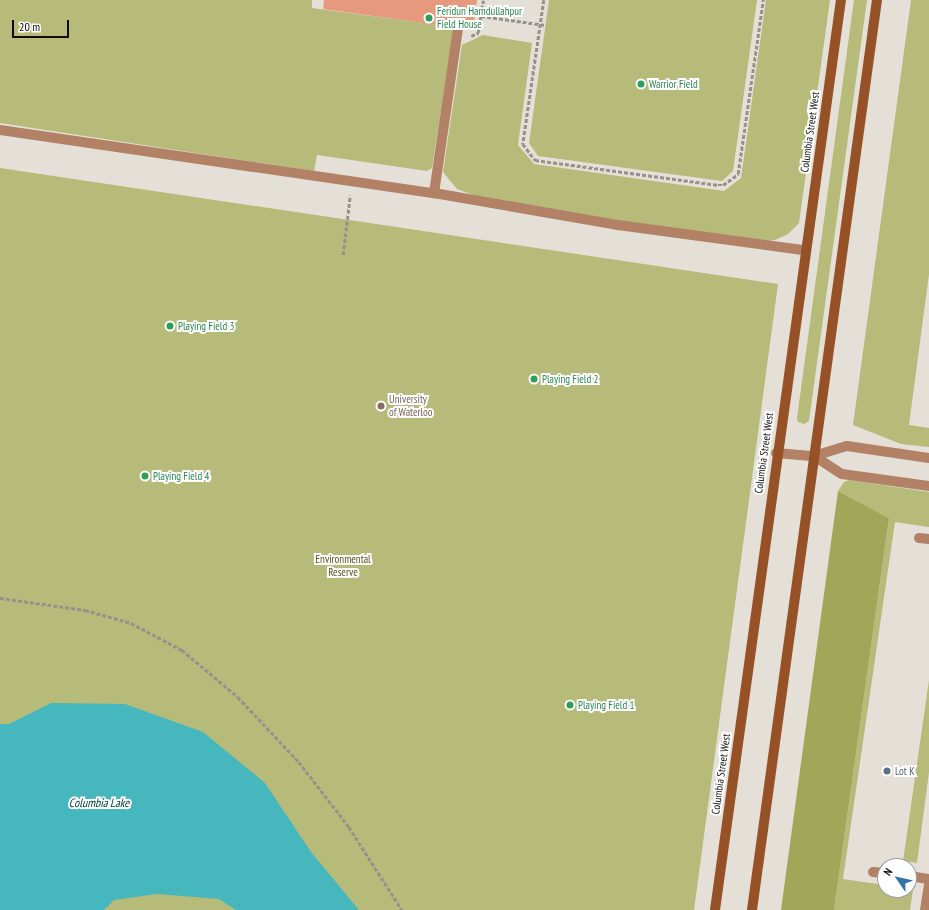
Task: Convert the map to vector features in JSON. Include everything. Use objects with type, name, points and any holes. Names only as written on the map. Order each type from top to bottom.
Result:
[{"type":"main road","name":"Columbia Street West","points":[[715,910],[776,452],[841,0]]},
{"type":"main road","points":[[752,910],[877,0]]},
{"type":"lane","points":[[434,193],[458,28]]},
{"type":"lane","points":[[0,130],[434,193],[618,225],[804,250]]},
{"type":"lane","points":[[776,452],[814,456],[847,446],[929,458]]},
{"type":"lane","points":[[814,456],[842,474],[929,486]]},
{"type":"lane","points":[[873,872],[877,872]]},
{"type":"lane","points":[[917,877],[929,879]]},
{"type":"lane","points":[[926,910],[929,885]]},
{"type":"path","points":[[456,43],[478,33],[483,0]]},
{"type":"path","points":[[544,0],[523,144],[535,160],[723,185],[738,174],[763,0]]},
{"type":"path","points":[[481,16],[545,25]]},
{"type":"path","points":[[343,255],[351,181]]},
{"type":"path","points":[[0,598],[84,610],[131,623],[182,650],[238,697],[299,762],[349,827],[402,910]]},
{"type":"green space","points":[[0,0],[312,0],[312,8],[454,27],[432,168],[427,171],[317,155],[314,171],[0,123]]},
{"type":"green space","name":"Warrior Field","points":[[549,0],[757,0],[733,171],[722,181],[538,156],[529,143]]},
{"type":"green space","points":[[766,0],[830,0],[799,223],[788,234],[775,240],[752,242],[484,199],[457,189],[443,172],[462,45],[483,35],[532,43],[518,145],[534,164],[724,191],[741,178]]},
{"type":"green space","points":[[854,0],[867,0],[809,421],[804,424],[798,422],[797,418]]},
{"type":"green space","points":[[911,0],[929,0],[929,274],[909,425],[929,428],[929,447],[901,444],[853,425]]},
{"type":"green space","name":"Environmental Reserve","points":[[0,168],[778,284],[694,910],[0,910]]},
{"type":"green space","points":[[849,480],[929,492],[929,527],[895,522],[843,879],[877,884],[877,898],[912,898],[910,910],[834,910],[889,518],[838,491],[844,482]]},
{"type":"green space","points":[[838,491],[889,518],[834,910],[781,910]]},
{"type":"green space","points":[[929,680],[929,772],[917,863],[917,858],[903,858]]},
{"type":"water","name":"Columbia Lake","points":[[51,703],[125,704],[203,732],[265,783],[311,852],[359,910],[236,910],[219,899],[157,894],[114,900],[104,910],[0,910],[0,724],[9,724]]},
{"type":"building","name":"Feridun Hamdullahpur Field House","points":[[324,0],[477,0],[473,30],[464,29],[459,22],[452,27],[323,9]]},
{"type":"place","name":"Feridun Hamdullahpur Field House","points":[[429,18]]},
{"type":"place","name":"Warrior Field","points":[[641,84]]},
{"type":"place","name":"Playing Field 3","points":[[170,326]]},
{"type":"place","name":"Playing Field 2","points":[[534,379]]},
{"type":"place","name":"University of Waterloo","points":[[381,406]]},
{"type":"place","name":"Playing Field 4","points":[[145,476]]},
{"type":"place","name":"Playing Field 1","points":[[570,705]]},
{"type":"place","name":"Lot K","points":[[887,771]]}]
